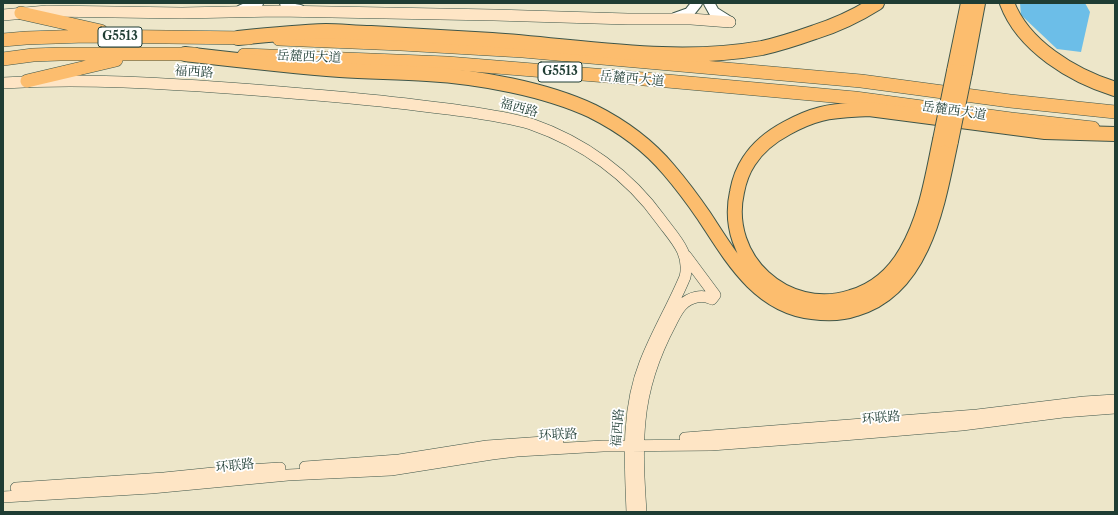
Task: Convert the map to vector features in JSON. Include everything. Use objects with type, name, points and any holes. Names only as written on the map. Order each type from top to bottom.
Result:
[{"type":"highway","points":[[238,38],[325,31],[416,35],[517,42],[612,52],[703,54],[762,48],[791,41],[851,18],[877,3]]},
{"type":"highway","points":[[185,54],[340,70],[430,74],[469,78],[534,91],[585,108],[607,119],[631,136],[668,168],[686,191],[732,258],[754,284],[767,295],[780,302],[806,311],[823,313],[853,310],[869,305],[890,291],[918,254],[930,228],[937,202],[946,140],[959,72],[968,3]]},
{"type":"highway","points":[[959,72],[978,3]]},
{"type":"highway","points":[[1007,3],[1023,30],[1045,54],[1090,80],[1115,89]]},
{"type":"highway","points":[[21,13],[130,37]]},
{"type":"highway","name":"岳麓西大道","points":[[3,40],[52,37],[238,38],[401,44],[523,52],[861,81],[1115,112]]},
{"type":"highway","name":"岳麓西大道","points":[[3,59],[33,55],[185,54],[418,62],[521,69],[862,99],[1012,119],[1115,130]]},
{"type":"highway","points":[[27,82],[138,55]]},
{"type":"highway","points":[[946,140],[913,237],[906,252],[891,273],[859,295],[844,300],[829,302],[800,298],[773,285],[755,268],[747,256],[738,232],[735,208],[739,184],[746,167],[756,152],[777,133],[820,114],[844,110],[869,109],[1045,132],[1115,134]]},
{"type":"main road","points":[[3,16],[47,11],[182,13],[238,11],[494,15],[628,19],[707,19],[730,22]]},
{"type":"main road","name":"福西路","points":[[3,84],[76,80],[247,89],[393,102],[500,116],[530,124],[575,144],[595,156],[626,180],[659,217],[684,254],[687,261],[685,277],[644,364],[636,394],[632,419],[634,443],[632,512]]},
{"type":"main road","points":[[641,512],[634,443],[640,419],[644,392],[651,369],[666,333],[682,305],[689,299],[697,296],[704,296],[712,299],[716,295],[684,254]]},
{"type":"main road","name":"环联路","points":[[3,497],[151,488],[281,475],[391,470],[492,454],[977,415],[1084,402],[1115,400]]},
{"type":"main road","name":"环联路","points":[[3,489],[164,478],[233,471],[393,461],[487,446],[511,444],[599,439],[634,443],[711,445],[962,426],[1063,412],[1115,408]]},
{"type":"street","points":[[238,11],[258,3]]},
{"type":"street","points":[[285,3],[294,9],[306,12]]},
{"type":"street","points":[[673,19],[686,14],[693,9],[697,3]]},
{"type":"street","points":[[709,3],[714,12],[730,22]]},
{"type":"water","points":[[1020,3],[1085,3],[1090,12],[1081,52],[1057,49],[1021,15]]}]
